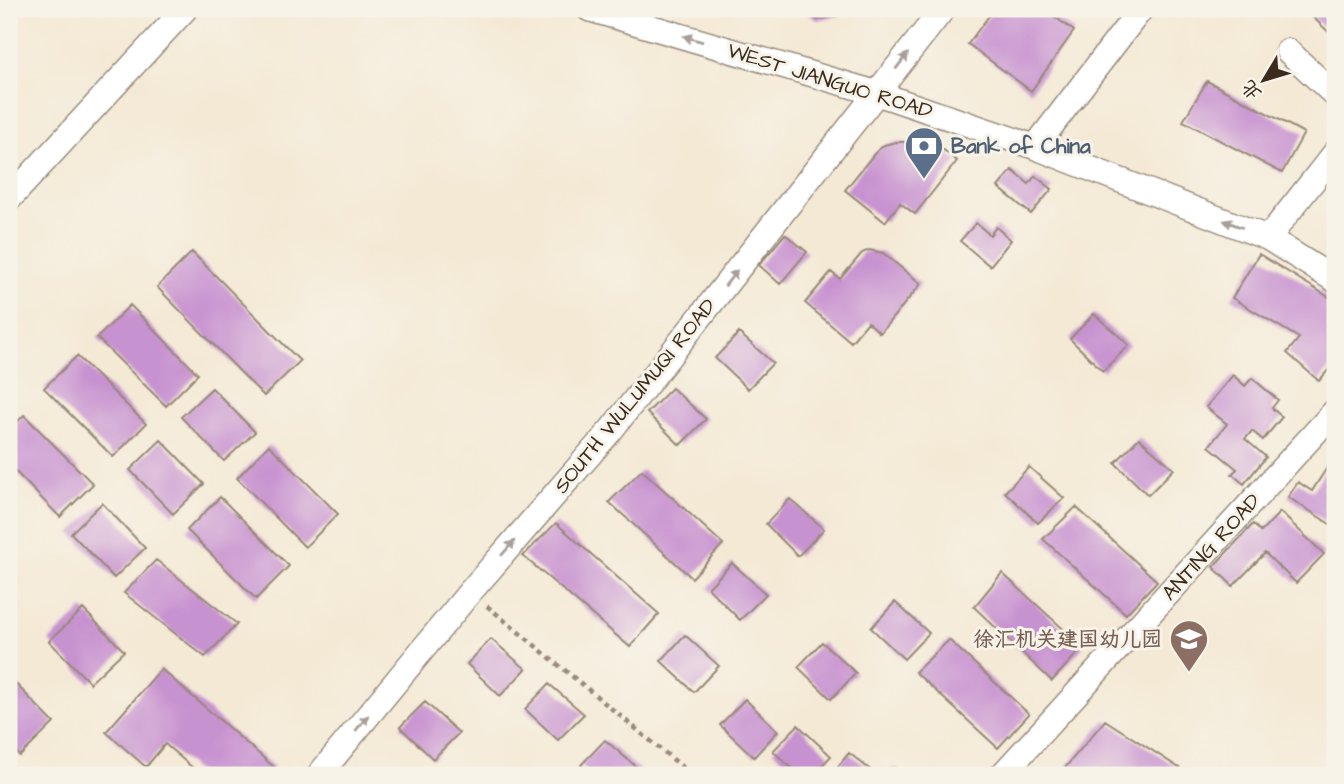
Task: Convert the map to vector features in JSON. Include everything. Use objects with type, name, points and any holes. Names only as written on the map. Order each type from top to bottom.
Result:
[{"type":"street","points":[[9,199],[185,9]]},
{"type":"street","name":"WEST JIANGUO ROAD","points":[[589,9],[876,93],[1035,146],[1268,237],[1335,280]]},
{"type":"street","name":"SOUTH WULUMUQI ROAD","points":[[319,775],[470,592],[611,430],[943,9]]},
{"type":"street","points":[[1035,146],[1141,9]]},
{"type":"street","points":[[1288,51],[1335,95]]},
{"type":"street","points":[[1268,237],[1335,153]]},
{"type":"street","name":"ANTING ROAD","points":[[1002,775],[1335,411]]},
{"type":"path","points":[[470,592],[692,775]]},
{"type":"building","points":[[801,9],[845,9],[840,15],[817,20]]},
{"type":"building","points":[[994,9],[1044,9],[1074,31],[1031,91],[968,44]]},
{"type":"building","points":[[1304,9],[1335,9],[1335,38]]},
{"type":"building","points":[[1207,81],[1304,133],[1282,173],[1183,121]]},
{"type":"building","points":[[896,142],[919,145],[928,152],[935,143],[957,161],[915,214],[900,203],[885,222],[845,190],[874,154],[884,145]]},
{"type":"building","points":[[1012,170],[1029,184],[1035,176],[1052,189],[1031,214],[998,187]]},
{"type":"building","points":[[976,223],[990,235],[996,227],[1011,240],[990,266],[960,241]]},
{"type":"building","points":[[785,234],[807,252],[780,284],[759,265]]},
{"type":"building","points":[[869,250],[883,253],[921,284],[880,333],[868,322],[851,342],[805,303],[831,272],[840,279],[862,253]]},
{"type":"building","points":[[192,252],[300,361],[264,396],[157,287]]},
{"type":"building","points":[[1259,254],[1335,301],[1335,362],[1319,381],[1287,353],[1299,338],[1232,298]]},
{"type":"building","points":[[130,305],[198,374],[166,406],[97,338]]},
{"type":"building","points":[[1094,314],[1129,345],[1103,371],[1070,339]]},
{"type":"building","points":[[739,333],[773,363],[748,389],[715,358]]},
{"type":"building","points":[[77,356],[146,424],[113,457],[44,388]]},
{"type":"building","points":[[1233,375],[1245,386],[1252,378],[1278,400],[1272,408],[1282,417],[1263,440],[1252,431],[1245,439],[1266,457],[1244,484],[1232,474],[1237,469],[1209,446],[1227,424],[1206,407]]},
{"type":"building","points":[[212,388],[255,432],[224,461],[181,417]]},
{"type":"building","points":[[672,388],[706,419],[680,445],[647,413]]},
{"type":"building","points":[[24,415],[93,484],[60,517],[9,465],[9,431]]},
{"type":"building","points":[[1139,438],[1174,469],[1148,495],[1115,463]]},
{"type":"building","points":[[161,440],[204,484],[173,514],[130,470]]},
{"type":"building","points":[[269,445],[338,514],[305,547],[237,478]]},
{"type":"building","points":[[1328,466],[1335,470],[1333,526],[1288,497],[1298,482],[1312,491]]},
{"type":"building","points":[[1029,467],[1064,498],[1038,523],[1005,492]]},
{"type":"building","points":[[642,470],[723,544],[692,578],[609,502]]},
{"type":"building","points":[[220,497],[289,566],[256,599],[187,530]]},
{"type":"building","points":[[790,499],[824,529],[798,556],[766,524]]},
{"type":"building","points":[[102,503],[145,548],[114,578],[71,533]]},
{"type":"building","points":[[1076,507],[1157,581],[1126,614],[1043,539]]},
{"type":"building","points":[[1280,512],[1324,554],[1296,583],[1265,553],[1233,586],[1213,567],[1253,524],[1261,532]]},
{"type":"building","points":[[556,523],[659,614],[630,647],[523,556]]},
{"type":"building","points":[[156,560],[237,624],[205,657],[124,593]]},
{"type":"building","points":[[732,563],[766,594],[740,620],[708,588]]},
{"type":"building","points":[[1002,573],[1083,647],[1052,681],[974,607]]},
{"type":"building","points":[[895,602],[929,633],[904,659],[871,628]]},
{"type":"building","points":[[83,609],[124,651],[90,683],[49,641]]},
{"type":"building","points":[[685,635],[719,666],[694,692],[661,661]]},
{"type":"building","points":[[491,639],[526,669],[500,696],[467,664]]},
{"type":"building","points":[[949,640],[1029,714],[998,748],[915,672]]},
{"type":"building","points":[[822,642],[856,673],[831,699],[798,667]]},
{"type":"building","points":[[161,669],[274,767],[267,775],[201,775],[165,744],[146,767],[106,732]]},
{"type":"building","points":[[13,681],[54,723],[20,756],[9,745],[9,685]]},
{"type":"building","points":[[549,684],[584,714],[558,740],[525,709]]},
{"type":"building","points":[[745,699],[778,731],[754,757],[720,725]]},
{"type":"building","points":[[425,702],[459,733],[433,759],[400,727]]},
{"type":"building","points":[[1105,720],[1190,775],[1059,775]]},
{"type":"building","points":[[798,725],[831,756],[813,775],[799,775],[773,751]]},
{"type":"building","points":[[605,740],[640,770],[635,775],[592,775],[581,765]]},
{"type":"building","points":[[849,753],[877,775],[831,775]]},
{"type":"building","points":[[895,768],[904,775],[883,775],[887,771]]},
{"type":"place","name":"Bank of China","points":[[924,180]]},
{"type":"place","name":"徐汇机关建国幼儿园","points":[[1189,673]]}]
